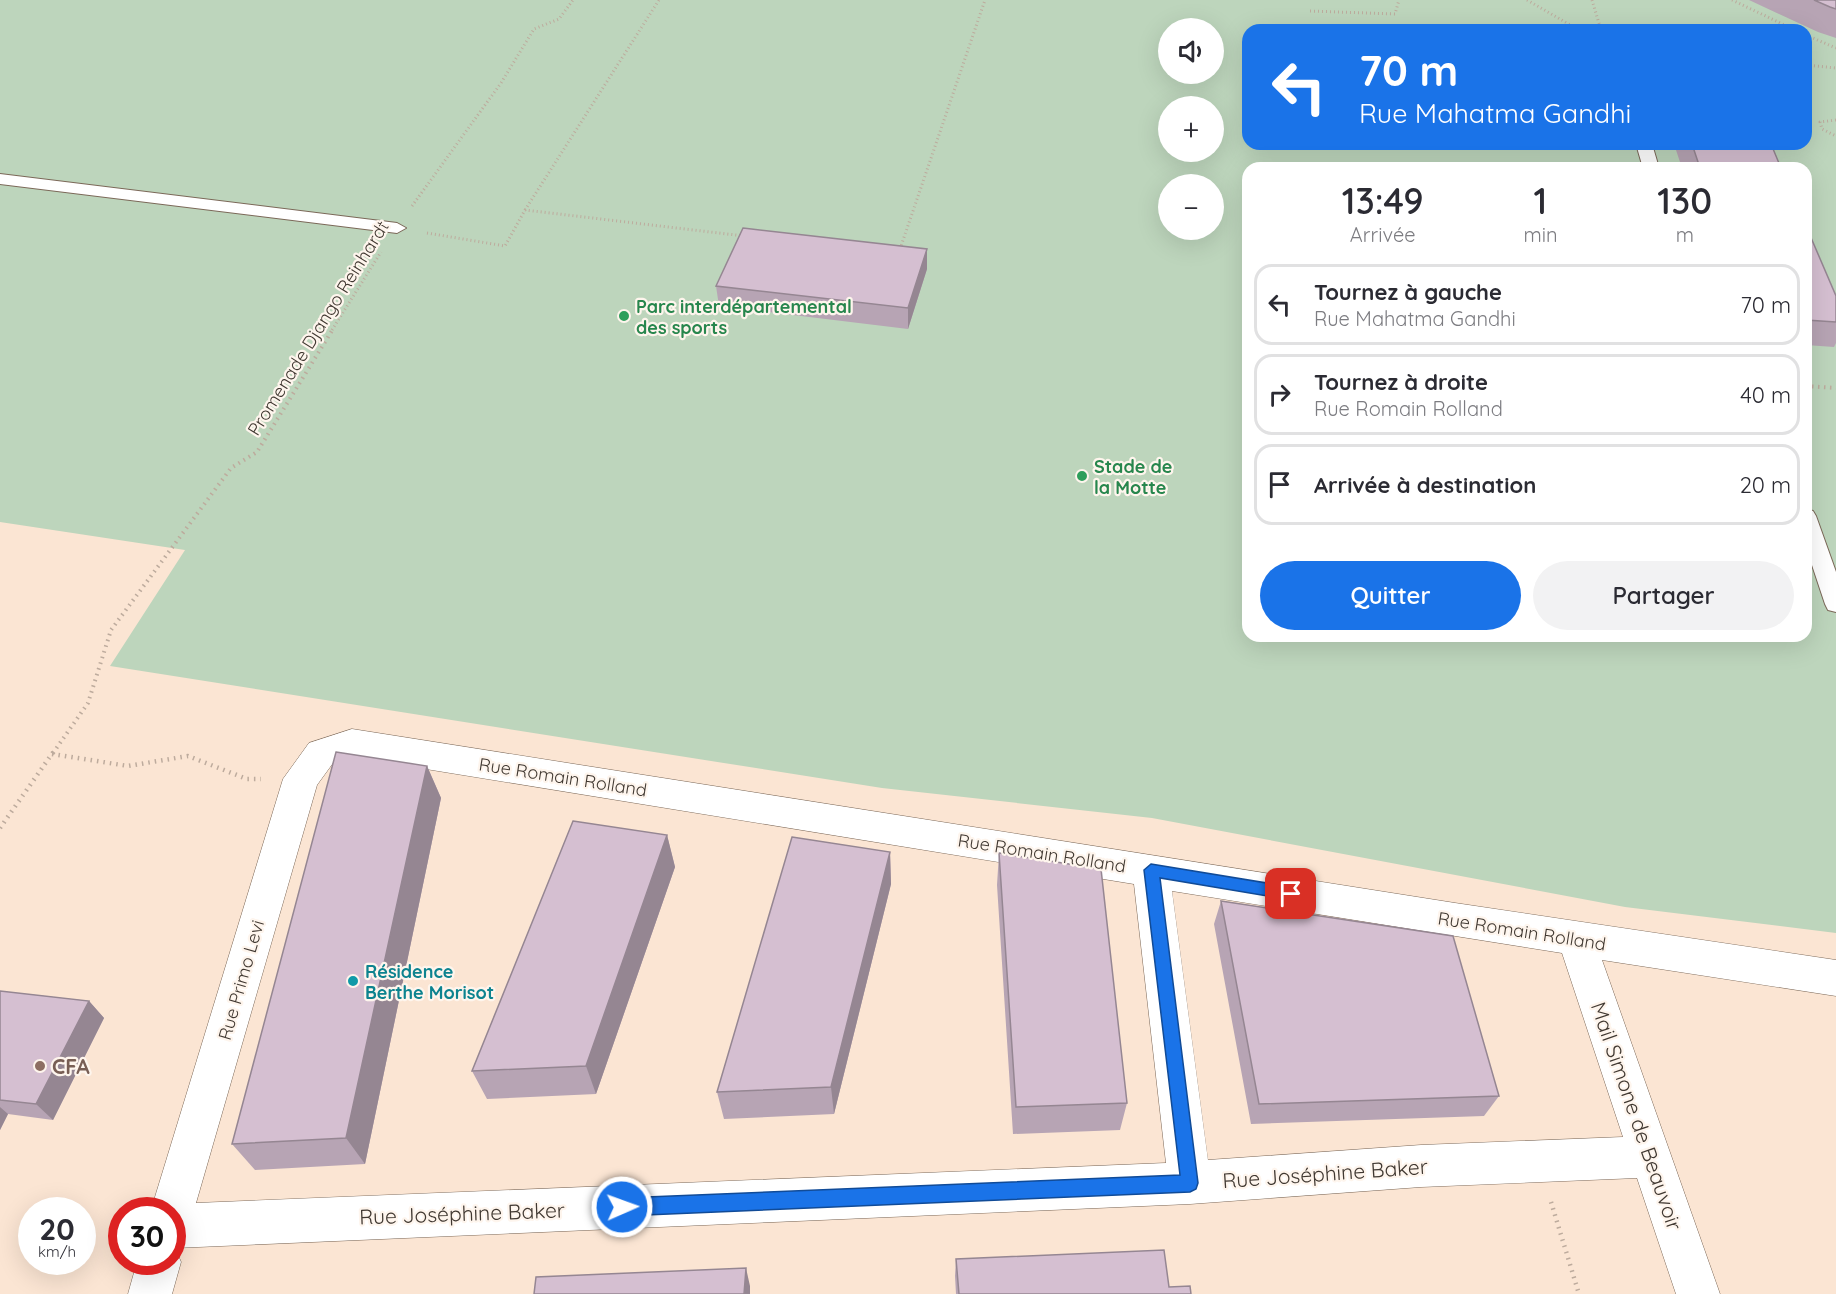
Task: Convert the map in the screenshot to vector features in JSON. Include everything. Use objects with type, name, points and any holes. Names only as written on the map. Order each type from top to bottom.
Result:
[{"type":"street","name":"Rue Romain Rolland","points":[[311,766],[352,743],[1576,939],[1836,978]]},
{"type":"street","name":"Rue Primo Levi","points":[[177,1197],[311,766]]},
{"type":"street","points":[[1151,870],[1190,1183]]},
{"type":"street","name":"Mail Simone de Beauvoir","points":[[1576,939],[1698,1294]]},
{"type":"street","name":"Rue Joséphine Baker","points":[[186,1225],[1190,1183],[1421,1166],[1651,1157]]},
{"type":"street","points":[[150,1294],[155,1275]]},
{"type":"lane","points":[[0,179],[397,228]]},
{"type":"lane","points":[[1812,534],[1836,604]]},
{"type":"path","name":"Promenade Django Reinhardt","points":[[0,828],[88,703],[111,630],[231,468],[256,452],[397,228],[487,99],[501,83],[514,58],[534,29],[559,19],[573,0]]},
{"type":"path","points":[[397,228],[505,246],[525,210],[659,0]]},
{"type":"path","points":[[899,253],[985,0]]},
{"type":"path","points":[[1310,11],[1395,14],[1399,0]]},
{"type":"path","points":[[1527,0],[1569,24]]},
{"type":"path","points":[[1592,0],[1599,24]]},
{"type":"path","points":[[1732,0],[1782,24]]},
{"type":"path","points":[[1812,38],[1836,48]]},
{"type":"path","points":[[1812,66],[1836,68]]},
{"type":"path","points":[[1836,120],[1820,122],[1822,129],[1836,136]]},
{"type":"path","points":[[525,210],[747,236]]},
{"type":"path","points":[[1812,386],[1836,388]]},
{"type":"path","points":[[52,754],[128,766],[188,756],[247,779],[311,766]]},
{"type":"path","points":[[1538,1161],[1579,1294]]},
{"type":"green space","name":"Parc interdépartemental des sports","points":[[0,0],[1836,0],[1836,933],[1625,907],[1152,818],[882,788],[110,666],[185,550],[0,522]]},
{"type":"building","points":[[1814,0],[1836,0],[1836,9],[1830,7]]},
{"type":"building","points":[[1694,150],[1774,150],[1778,162],[1698,162]]},
{"type":"building","points":[[743,228],[927,249],[908,308],[716,286]]},
{"type":"building","points":[[1812,240],[1836,296],[1836,322],[1812,320]]},
{"type":"building","name":"Résidence Berthe Morisot","points":[[336,752],[427,766],[346,1138],[232,1144]]},
{"type":"building","name":"Résidence Berthe Morisot","points":[[573,821],[667,835],[586,1066],[472,1071]]},
{"type":"building","points":[[792,837],[890,852],[831,1087],[717,1092]]},
{"type":"building","points":[[999,853],[1101,869],[1127,1103],[1016,1107]]},
{"type":"building","points":[[1221,901],[1453,936],[1499,1096],[1259,1104]]},
{"type":"building","name":"CFA","points":[[0,991],[89,1001],[36,1104],[0,1100]]},
{"type":"building","points":[[1164,1250],[1169,1287],[1190,1286],[1191,1294],[959,1294],[956,1259]]},
{"type":"building","points":[[746,1268],[744,1294],[534,1294],[536,1277]]},
{"type":"place","name":"Parc interdépartemental des sports","points":[[624,316]]},
{"type":"place","name":"Stade de la Motte","points":[[1082,476]]},
{"type":"place","name":"Résidence Berthe Morisot","points":[[353,981]]},
{"type":"place","name":"CFA","points":[[40,1066]]},
{"type":"route","points":[[622,1207],[1190,1183],[1151,870],[1291,894]]}]
